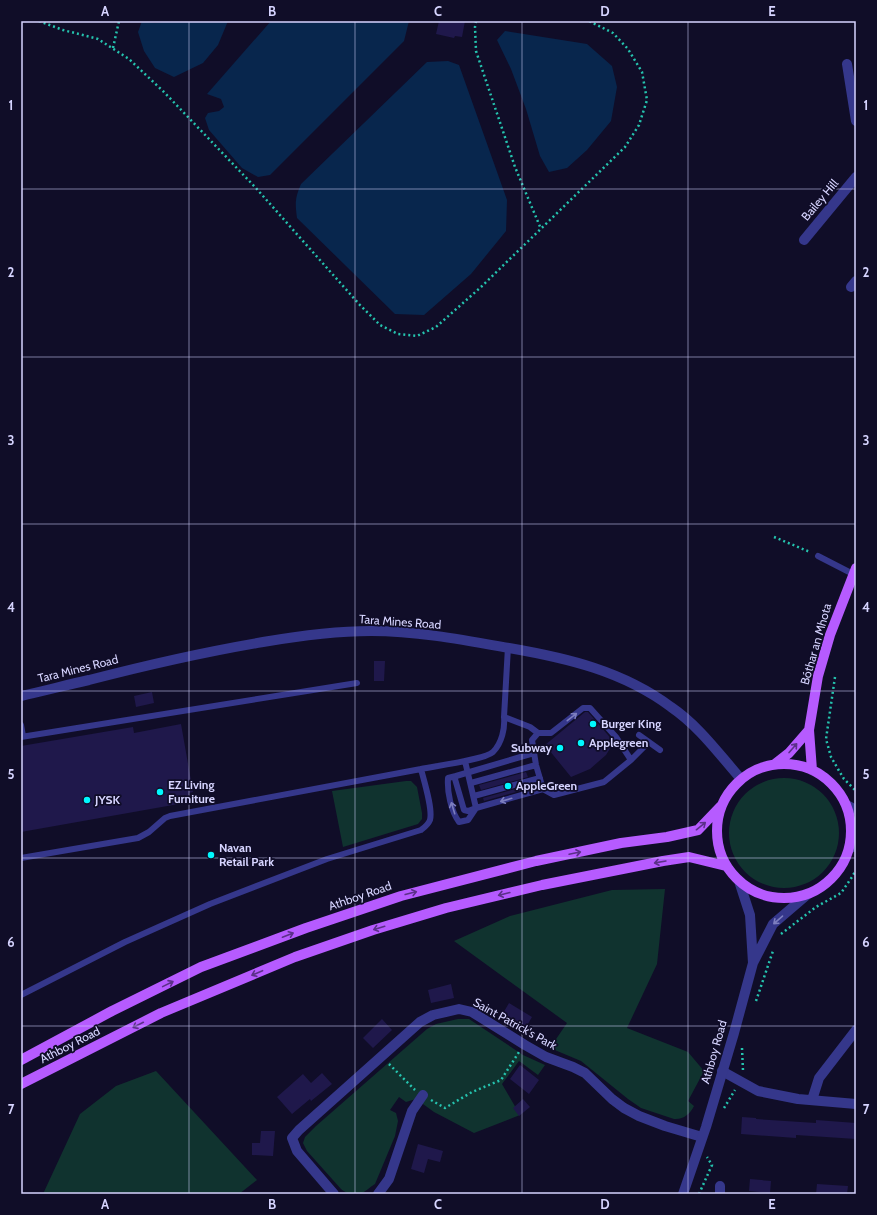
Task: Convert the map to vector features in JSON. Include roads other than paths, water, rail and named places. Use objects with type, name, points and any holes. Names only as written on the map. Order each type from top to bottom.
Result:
[{"type":"main road","name":"Bóthar an Mhota","points":[[812,770],[809,730],[818,676],[830,635],[855,571]]},
{"type":"main road","points":[[775,764],[789,753],[809,730]]},
{"type":"main road","points":[[775,764],[793,764],[812,770],[825,777],[838,790],[851,808],[853,847],[842,866],[831,880],[820,889],[808,894],[780,900],[764,897],[738,881],[726,866],[718,847],[716,825],[721,806],[728,793],[741,778],[758,769],[775,764]]},
{"type":"main road","name":"Athboy Road","points":[[21,1060],[112,1011],[202,967],[306,928],[401,896],[536,861],[621,843],[667,837],[698,830],[721,806]]},
{"type":"main road","name":"Athboy Road","points":[[21,1084],[161,1013],[295,957],[373,930],[446,908],[542,885],[656,862],[689,858],[726,866]]},
{"type":"street","points":[[847,64],[856,121]]},
{"type":"street","name":"Bailey Hill","points":[[804,240],[856,178]]},
{"type":"street","name":"Tara Mines Road","points":[[21,696],[216,650],[284,638],[344,632],[379,632],[437,636],[475,641],[532,652],[602,670],[633,683],[653,694],[689,720],[741,778]]},
{"type":"street","points":[[738,881],[750,915],[753,963]]},
{"type":"street","points":[[753,963],[773,924],[808,894]]},
{"type":"street","name":"Athboy Road","points":[[683,1194],[699,1148],[753,963]]},
{"type":"street","name":"Saint Patrick's Park","points":[[334,1194],[297,1151],[292,1138],[299,1130],[420,1022],[433,1015],[459,1009],[472,1012],[546,1057],[585,1073],[612,1099],[634,1114],[665,1126],[702,1137]]},
{"type":"street","points":[[812,1100],[819,1078],[856,1030]]},
{"type":"street","points":[[722,1071],[758,1091],[798,1099],[856,1104]]},
{"type":"street","points":[[378,1194],[389,1179],[412,1111],[423,1095]]},
{"type":"lane","points":[[818,556],[855,571]]},
{"type":"lane","points":[[21,858],[138,838],[149,832],[170,816],[484,757],[494,751],[502,737],[508,647]]},
{"type":"lane","points":[[21,725],[22,736],[357,682]]},
{"type":"lane","points":[[504,717],[530,727],[538,733],[551,733],[583,708],[590,708],[616,737],[631,760]]},
{"type":"lane","points":[[538,733],[532,740],[536,765],[544,789],[554,795],[604,782],[631,760],[649,742]]},
{"type":"lane","points":[[639,735],[660,750]]},
{"type":"lane","points":[[465,760],[468,772],[471,783],[474,796],[476,808],[468,820],[459,822],[456,817],[447,786],[448,778],[456,776],[468,772],[534,753]]},
{"type":"lane","points":[[471,783],[536,765]]},
{"type":"lane","points":[[21,995],[125,942],[210,904],[327,859],[421,830],[428,824],[430,819],[430,809],[421,769]]},
{"type":"lane","points":[[456,776],[455,779],[464,810],[468,811],[544,789]]},
{"type":"lane","points":[[474,796],[540,778]]},
{"type":"water","points":[[142,21],[155,23],[170,21],[228,21],[218,45],[203,63],[174,77],[155,68],[144,51],[138,32]]},
{"type":"water","points":[[271,21],[409,21],[404,41],[270,175],[258,177],[242,168],[209,130],[205,118],[208,113],[219,111],[224,107],[221,99],[207,94]]},
{"type":"water","points":[[505,31],[587,44],[612,66],[617,87],[611,121],[587,150],[567,168],[549,172],[540,156],[526,109],[511,69],[497,40]]},
{"type":"water","points":[[448,61],[459,65],[507,200],[506,231],[471,274],[424,315],[395,314],[297,218],[297,197],[301,184],[427,62]]},
{"type":"place","name":"Burger King","points":[[593,724]]},
{"type":"place","name":"Applegreen","points":[[581,743]]},
{"type":"place","name":"Subway","points":[[560,748]]},
{"type":"place","name":"AppleGreen","points":[[508,786]]},
{"type":"place","name":"EZ Living Furniture","points":[[160,792]]},
{"type":"place","name":"JYSK","points":[[87,800]]},
{"type":"place","name":"Navan Retail Park","points":[[211,855]]}]
